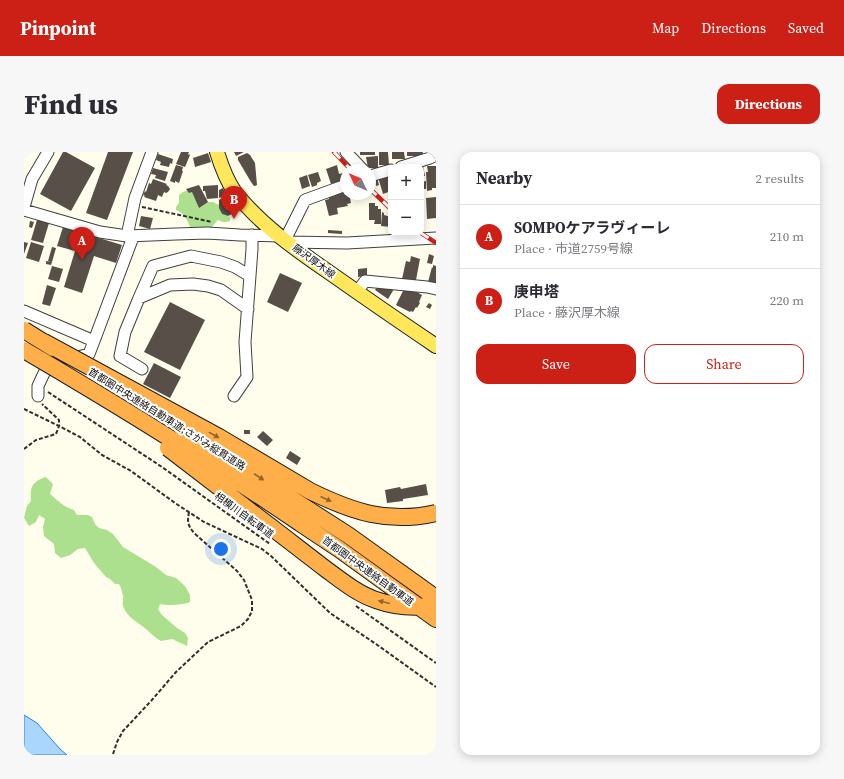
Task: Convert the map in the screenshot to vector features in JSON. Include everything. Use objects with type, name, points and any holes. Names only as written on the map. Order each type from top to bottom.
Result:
[{"type":"highway","name":"首都圏中央連絡自動車道;さがみ縦貫道路","points":[[24,330],[236,462],[305,516]]},
{"type":"highway","points":[[44,342],[325,498],[357,511],[373,515],[406,518],[436,513]]},
{"type":"highway","name":"首都圏中央連絡自動車道;さがみ縦貫道路","points":[[24,350],[147,423],[242,484],[305,516]]},
{"type":"highway","points":[[24,356],[124,418],[163,445],[365,596],[401,606],[415,607],[436,605]]},
{"type":"highway","name":"首都圏中央連絡自動車道","points":[[305,516],[348,535],[436,598]]},
{"type":"highway","name":"首都圏中央連絡自動車道","points":[[305,516],[339,549],[436,619]]},
{"type":"main road","name":"藤沢厚木線","points":[[217,152],[221,165],[233,189],[252,211],[312,261],[436,346]]},
{"type":"street","points":[[24,207],[32,179],[48,152]]},
{"type":"street","points":[[38,391],[45,371],[55,360],[63,357],[78,357],[89,354],[130,236],[133,205],[152,152]]},
{"type":"street","points":[[346,152],[358,164]]},
{"type":"street","points":[[411,164],[436,155]]},
{"type":"street","points":[[376,174],[388,171]]},
{"type":"street","points":[[284,239],[305,200],[340,187]]},
{"type":"street","points":[[24,210],[100,232],[130,236],[207,233],[252,235],[310,242],[347,243],[436,238]]},
{"type":"street","points":[[234,396],[246,378],[245,342],[252,235]]},
{"type":"street","points":[[142,368],[120,356],[126,332],[153,266],[191,256],[221,262],[250,276]]},
{"type":"street","points":[[356,292],[365,281],[436,289]]},
{"type":"street","points":[[139,298],[170,285],[193,284],[221,290],[248,309]]},
{"type":"street","points":[[24,310],[94,341]]},
{"type":"path","points":[[133,205],[218,224]]},
{"type":"path","points":[[24,450],[36,440],[56,434],[59,426],[59,420],[40,402],[38,391]]},
{"type":"path","name":"相模川自転車道","points":[[38,391],[162,467],[270,544]]},
{"type":"path","points":[[24,409],[80,437],[102,455],[131,471],[204,522],[262,549],[276,560],[330,613],[427,679],[436,687]]},
{"type":"path","points":[[113,754],[123,731],[176,672],[208,642],[241,626],[248,619],[252,611],[252,600],[244,580],[233,568],[194,533],[187,520],[189,512]]},
{"type":"path","points":[[354,604],[436,663]]},
{"type":"green space","points":[[189,190],[195,192],[206,202],[213,202],[219,205],[222,214],[230,217],[230,221],[224,222],[218,220],[211,228],[197,230],[190,227],[185,217],[176,210],[179,203],[179,195]]},
{"type":"green space","points":[[45,477],[53,484],[50,494],[58,501],[74,510],[77,515],[88,515],[92,517],[95,524],[99,528],[107,530],[113,534],[123,547],[156,567],[166,575],[176,578],[185,586],[190,595],[190,602],[175,605],[160,604],[158,609],[162,615],[185,633],[188,638],[187,646],[172,639],[161,641],[130,617],[123,606],[123,596],[119,584],[115,584],[106,577],[94,563],[85,548],[78,549],[70,555],[61,558],[55,553],[54,544],[44,536],[43,527],[45,519],[39,515],[36,522],[29,526],[24,518],[27,506],[31,501],[31,489],[37,481]]},
{"type":"water","points":[[24,715],[37,723],[67,755],[24,755]]},
{"type":"building","points":[[63,152],[66,152],[95,168],[71,211],[40,194]]},
{"type":"building","points":[[108,152],[133,152],[107,220],[86,213]]},
{"type":"building","points":[[181,152],[189,152],[188,154],[190,155],[185,167],[176,164]]},
{"type":"building","points":[[234,152],[244,152],[236,156]]},
{"type":"building","points":[[360,152],[375,152],[375,155],[360,155]]},
{"type":"building","points":[[379,152],[388,152],[389,164],[379,165]]},
{"type":"building","points":[[392,152],[404,152],[405,159],[392,159]]},
{"type":"building","points":[[407,152],[423,152],[422,156],[407,156]]},
{"type":"building","points":[[208,153],[211,162],[195,167],[193,158]]},
{"type":"building","points":[[247,153],[255,163],[257,185],[255,186],[238,160],[238,157]]},
{"type":"building","points":[[158,154],[173,159],[172,164],[170,163],[169,167],[160,165],[161,162],[156,160]]},
{"type":"building","points":[[378,156],[378,168],[376,168],[376,164],[367,164],[366,157]]},
{"type":"building","points":[[176,165],[183,167],[179,183],[170,181]]},
{"type":"building","points":[[337,165],[340,174],[340,181],[331,184],[326,169]]},
{"type":"building","points":[[427,166],[436,166],[436,188],[432,188],[432,190],[427,191],[426,172],[428,172]]},
{"type":"building","points":[[153,168],[168,172],[165,181],[155,178],[156,175],[151,174]]},
{"type":"building","points":[[318,172],[321,181],[312,187],[308,175]]},
{"type":"building","points":[[307,175],[310,186],[302,189],[299,178]]},
{"type":"building","points":[[388,175],[388,192],[383,194],[378,177]]},
{"type":"building","points":[[376,178],[379,185],[376,186]]},
{"type":"building","points":[[153,179],[167,184],[166,185],[170,189],[166,193],[164,192],[162,197],[158,195],[156,201],[144,197],[145,196],[143,195],[145,191],[146,192],[149,183],[151,184]]},
{"type":"building","points":[[424,181],[426,181],[426,189],[424,189]]},
{"type":"building","points":[[199,185],[208,202],[199,208],[192,192],[189,193],[186,189]]},
{"type":"building","points":[[218,185],[218,198],[207,199],[205,191],[203,191],[203,186]]},
{"type":"building","points":[[223,188],[226,195],[219,198],[219,190]]},
{"type":"building","points":[[340,192],[340,200],[350,200],[351,203],[347,204],[348,206],[337,208],[338,214],[329,216],[325,200],[329,199],[328,195]]},
{"type":"building","points":[[226,196],[235,212],[228,216],[222,214],[219,208],[219,200]]},
{"type":"building","points":[[436,197],[436,218],[427,219],[426,198]]},
{"type":"building","points":[[369,203],[375,203],[375,206],[378,206],[378,209],[381,209],[381,224],[374,224],[375,220],[369,220]]},
{"type":"building","points":[[382,212],[384,215],[388,216],[388,227],[381,226]]},
{"type":"building","points":[[141,216],[153,218],[150,229],[139,226]]},
{"type":"building","points":[[37,220],[49,223],[43,243],[31,240]]},
{"type":"building","points":[[30,221],[34,222],[32,228],[29,227]]},
{"type":"building","points":[[63,227],[122,245],[116,263],[94,256],[82,293],[64,287],[75,251],[57,246]]},
{"type":"building","points":[[328,230],[342,231],[342,234],[328,233]]},
{"type":"building","points":[[24,242],[28,243],[24,254]]},
{"type":"building","points":[[31,242],[44,246],[39,262],[26,258]]},
{"type":"building","points":[[52,247],[56,248],[52,262],[48,261]]},
{"type":"building","points":[[429,254],[434,256],[432,264],[427,263]]},
{"type":"building","points":[[411,256],[420,259],[416,280],[402,279],[406,261],[410,262]]},
{"type":"building","points":[[46,261],[52,262],[51,265],[46,264]]},
{"type":"building","points":[[433,265],[436,266],[436,283],[428,282]]},
{"type":"building","points":[[52,266],[63,269],[59,282],[48,279]]},
{"type":"building","points":[[367,268],[367,276],[358,277],[358,269]]},
{"type":"building","points":[[280,273],[302,283],[288,312],[267,302]]},
{"type":"building","points":[[47,285],[56,288],[50,306],[42,304]]},
{"type":"building","points":[[379,285],[389,286],[394,289],[388,299],[375,290]]},
{"type":"building","points":[[405,287],[408,287],[422,295],[419,302],[420,303],[413,312],[396,305]]},
{"type":"building","points":[[170,302],[205,320],[180,370],[144,352]]},
{"type":"building","points":[[429,303],[432,305],[430,309],[426,307]]},
{"type":"building","points":[[154,363],[181,377],[170,398],[143,384]]},
{"type":"building","points":[[244,430],[250,430],[250,434],[244,434]]},
{"type":"building","points":[[263,431],[273,440],[267,446],[257,437]]},
{"type":"building","points":[[290,451],[301,458],[297,465],[286,458]]},
{"type":"building","points":[[426,484],[428,495],[387,503],[385,490],[400,487],[401,489]]},
{"type":"railway","points":[[334,152],[345,164]]},
{"type":"railway","points":[[376,195],[388,206]]},
{"type":"railway","points":[[424,235],[436,243]]},
{"type":"place","name":"庚申塔","points":[[234,219]]},
{"type":"place","name":"SOMPOケアラヴィーレ","points":[[82,260]]}]
